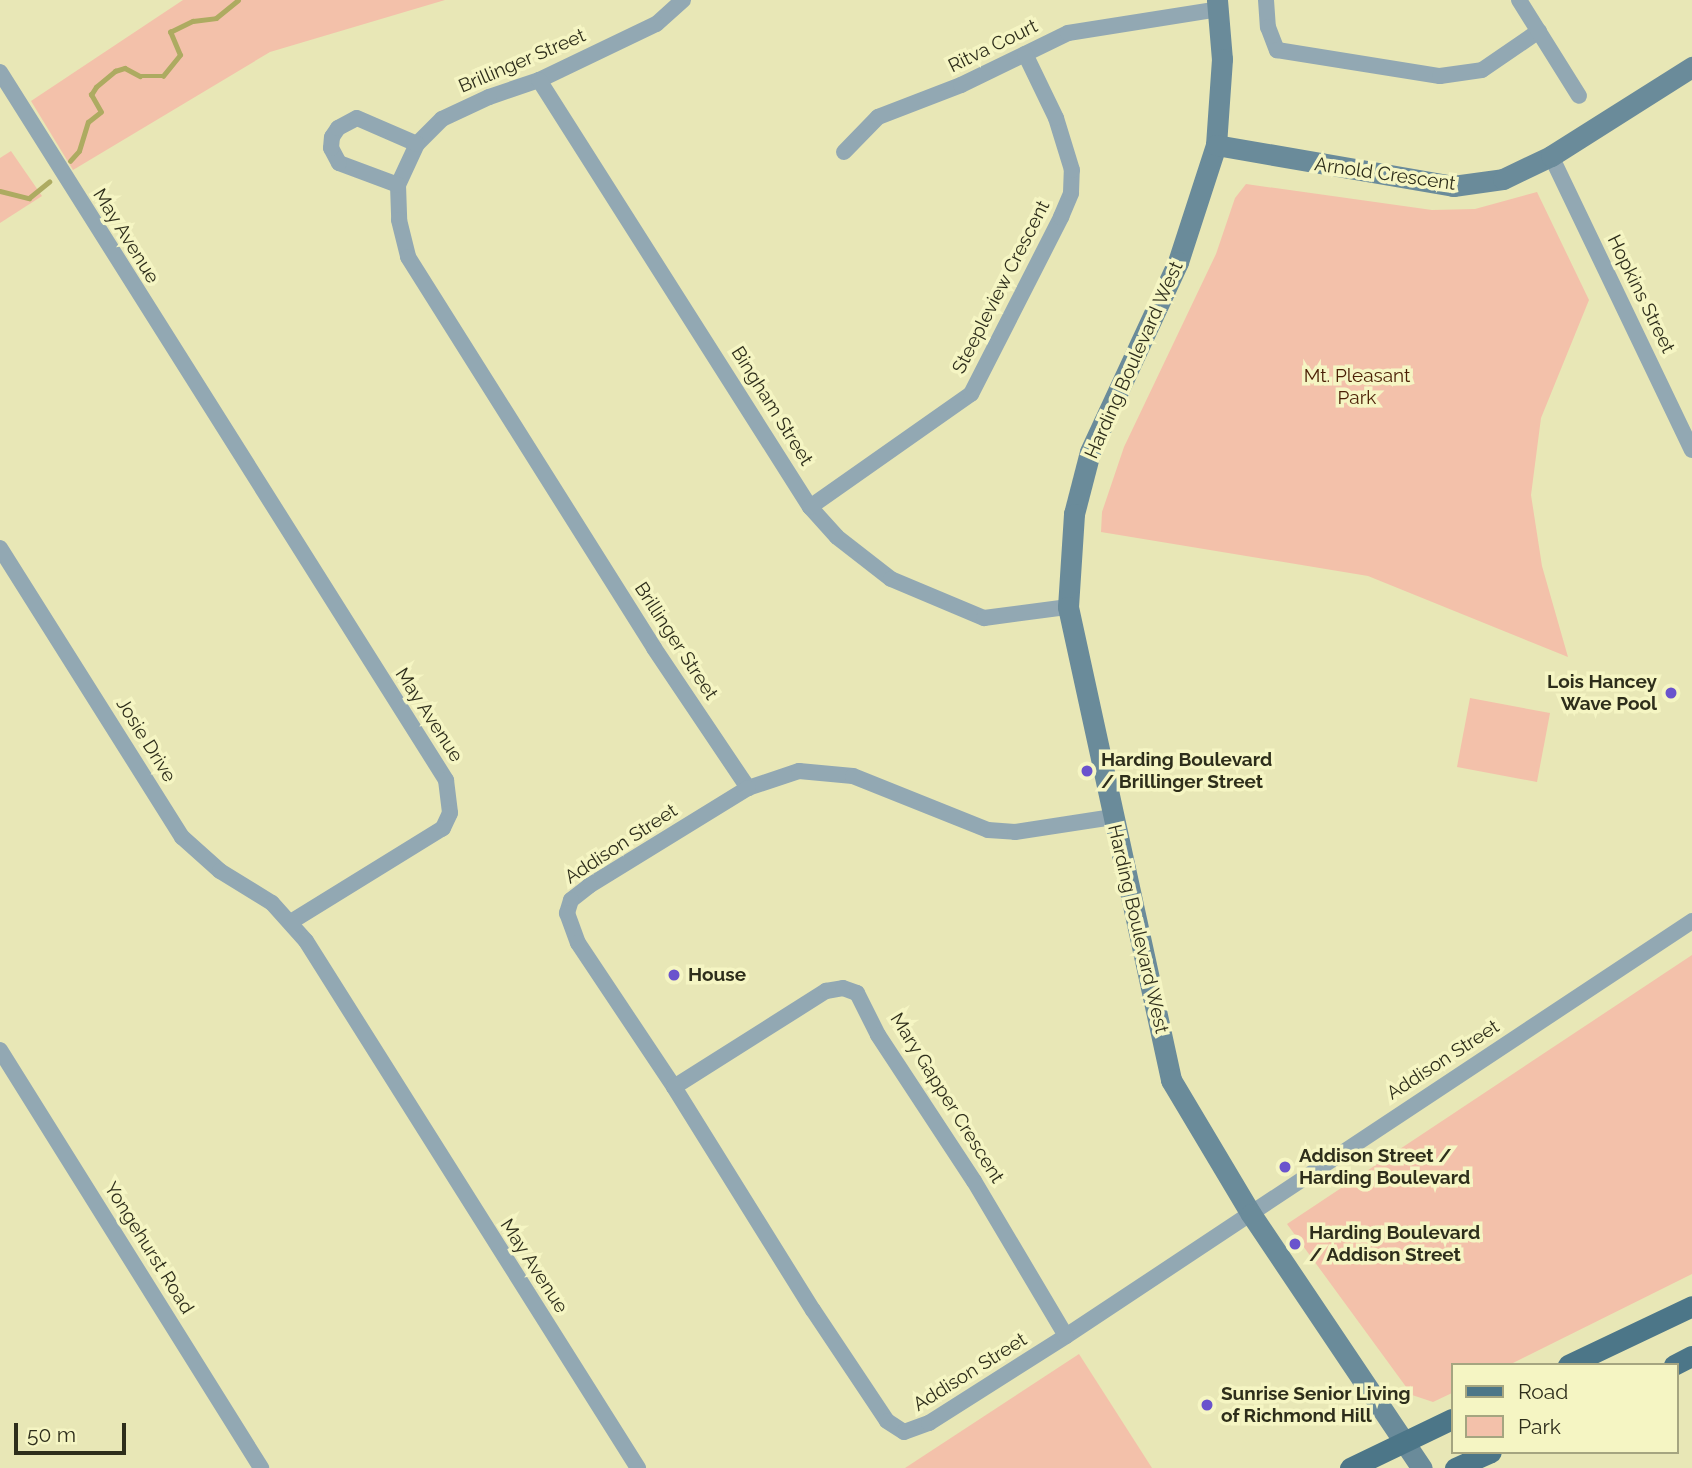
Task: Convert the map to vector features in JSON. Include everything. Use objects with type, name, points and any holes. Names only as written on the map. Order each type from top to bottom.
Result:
[{"type":"main road","points":[[1571,1363],[1692,1306]]},
{"type":"main road","points":[[1350,1468],[1450,1420]]},
{"type":"main road","points":[[1455,1468],[1486,1454]]},
{"type":"street","name":"Brillinger Street","points":[[683,0],[656,24],[540,80],[489,97],[442,119],[417,144],[398,185],[398,220],[408,257],[422,282],[748,788]]},
{"type":"street","points":[[1266,0],[1268,27],[1277,50],[1440,76],[1482,70],[1539,31]]},
{"type":"street","points":[[1519,0],[1579,96]]},
{"type":"street","name":"Ritva Court","points":[[844,152],[878,117],[961,85],[1068,33],[1219,5]]},
{"type":"street","name":"Harding Boulevard West","points":[[1219,5],[1216,145],[1178,262],[1090,452],[1074,514],[1068,607],[1171,1080],[1251,1214],[1407,1440],[1422,1468]]},
{"type":"street","name":"Steepleview Crescent","points":[[810,507],[971,394],[1061,217],[1071,193],[1072,170],[1056,118],[1025,54]]},
{"type":"street","name":"Arnold Crescent","points":[[1216,145],[1453,186],[1503,179],[1551,156],[1692,67]]},
{"type":"street","name":"May Avenue","points":[[0,72],[69,186],[446,780],[450,813],[443,828],[291,922],[638,1468]]},
{"type":"street","name":"Bingham Street","points":[[540,80],[810,507],[837,537],[891,579],[984,618],[1068,607]]},
{"type":"street","points":[[398,185],[339,163],[331,148],[332,137],[338,128],[357,118],[417,144]]},
{"type":"street","name":"Hopkins Street","points":[[1551,156],[1692,450]]},
{"type":"street","name":"Josie Drive","points":[[0,548],[183,837],[199,855],[272,903],[291,922]]},
{"type":"street","points":[[748,788],[799,771],[853,776],[959,822],[988,830],[1015,832],[1113,817]]},
{"type":"street","name":"Addison Street","points":[[748,788],[589,886],[568,905],[578,943],[674,1087],[813,1310],[893,1428],[913,1432],[1066,1336],[1692,921]]},
{"type":"street","name":"Mary Gapper Crescent","points":[[674,1087],[826,991],[844,988],[857,993],[878,1035],[974,1181],[1066,1336]]},
{"type":"street","name":"Yongehurst Road","points":[[0,1050],[261,1468]]},
{"type":"green space","points":[[183,0],[445,0],[270,52],[73,170],[31,101]]},
{"type":"green space","points":[[11,151],[42,196],[0,223],[0,158]]},
{"type":"green space","name":"Mt. Pleasant Park","points":[[1246,184],[1432,210],[1475,209],[1537,192],[1589,300],[1541,418],[1531,495],[1542,566],[1568,657],[1368,576],[1101,532],[1102,512],[1124,447],[1216,254],[1235,198]]},
{"type":"green space","points":[[1470,698],[1550,713],[1537,782],[1457,767]]},
{"type":"green space","points":[[1692,955],[1692,1274],[1513,1363],[1450,1363],[1450,1394],[1433,1402],[1412,1395],[1287,1224]]},
{"type":"green space","points":[[1079,1354],[1152,1468],[905,1468]]},
{"type":"waterway","points":[[70,161],[79,151],[88,122],[101,112],[91,95],[96,87],[115,71],[125,68],[140,76],[163,76],[180,55],[170,32],[193,21],[216,18],[238,0]]},
{"type":"waterway","points":[[0,191],[29,198],[49,182]]},
{"type":"place","name":"Lois Hancey Wave Pool","points":[[1671,693]]},
{"type":"place","name":"Harding Boulevard / Brillinger Street","points":[[1087,771]]},
{"type":"place","name":"House","points":[[674,975]]},
{"type":"place","name":"Addison Street / Harding Boulevard","points":[[1285,1167]]},
{"type":"place","name":"Harding Boulevard / Addison Street","points":[[1295,1244]]},
{"type":"place","name":"Sunrise Senior Living of Richmond Hill","points":[[1207,1405]]}]
